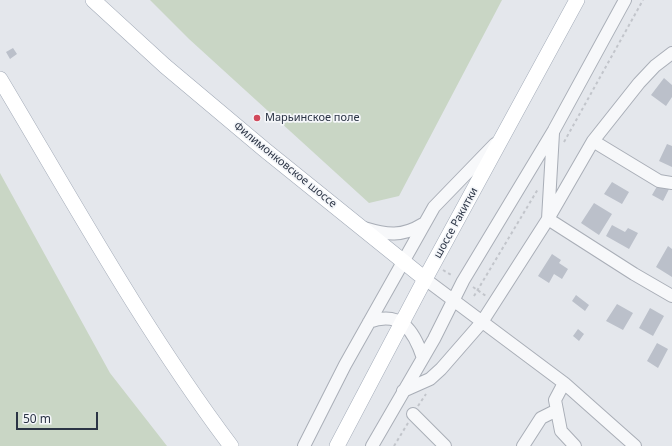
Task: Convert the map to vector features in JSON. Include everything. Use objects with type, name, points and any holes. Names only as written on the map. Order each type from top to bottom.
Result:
[{"type":"main road","name":"Филимонковское шоссе","points":[[93,0],[172,71],[265,150],[426,278]]},
{"type":"main road","name":"шоссе Ракитки","points":[[337,446],[426,278],[577,0]]},
{"type":"main road","points":[[0,79],[139,312],[213,422],[231,446]]},
{"type":"street","points":[[372,446],[434,339],[463,281],[554,130],[625,0]]},
{"type":"street","points":[[403,391],[430,379],[441,369],[482,322],[548,220],[593,141],[639,83],[655,66],[672,53]]},
{"type":"street","points":[[548,220],[554,130]]},
{"type":"street","points":[[304,446],[345,365],[434,207],[506,133]]},
{"type":"street","points":[[593,141],[659,181],[672,183]]},
{"type":"street","points":[[548,220],[672,296]]},
{"type":"street","points":[[362,227],[382,233],[400,234],[414,230],[424,224]]},
{"type":"street","name":"Филимонковское шоссе","points":[[426,278],[564,383],[635,446]]},
{"type":"street","points":[[369,322],[379,318],[388,318],[402,323],[415,339],[423,358]]},
{"type":"street","points":[[564,383],[555,400],[561,431],[575,446]]},
{"type":"street","points":[[523,446],[541,418],[557,410]]},
{"type":"street","points":[[413,414],[445,446]]},
{"type":"green space","points":[[150,0],[502,0],[399,196],[369,203],[189,39]]},
{"type":"green space","points":[[0,173],[110,373],[167,446],[0,446]]},
{"type":"building","points":[[13,48],[17,54],[10,59],[6,52]]},
{"type":"building","points":[[664,78],[672,85],[672,97],[666,106],[651,95]]},
{"type":"building","points":[[667,144],[672,146],[672,167],[659,161]]},
{"type":"building","points":[[612,182],[629,192],[622,204],[604,194]]},
{"type":"building","points":[[659,183],[669,189],[663,201],[652,195]]},
{"type":"building","points":[[594,203],[612,214],[599,235],[581,223]]},
{"type":"building","points":[[612,225],[625,232],[628,228],[638,233],[629,249],[606,236]]},
{"type":"building","points":[[668,246],[672,249],[672,277],[656,267]]},
{"type":"building","points":[[552,254],[561,260],[559,263],[568,269],[562,279],[554,274],[549,283],[538,276]]},
{"type":"building","points":[[576,295],[589,305],[585,311],[572,301]]},
{"type":"building","points":[[617,304],[633,313],[623,330],[606,321]]},
{"type":"building","points":[[650,308],[664,316],[653,336],[639,328]]},
{"type":"building","points":[[578,329],[584,334],[579,341],[573,336]]},
{"type":"building","points":[[657,343],[668,349],[658,368],[647,361]]},
{"type":"place","name":"Марьинское поле","points":[[257,118]]}]
